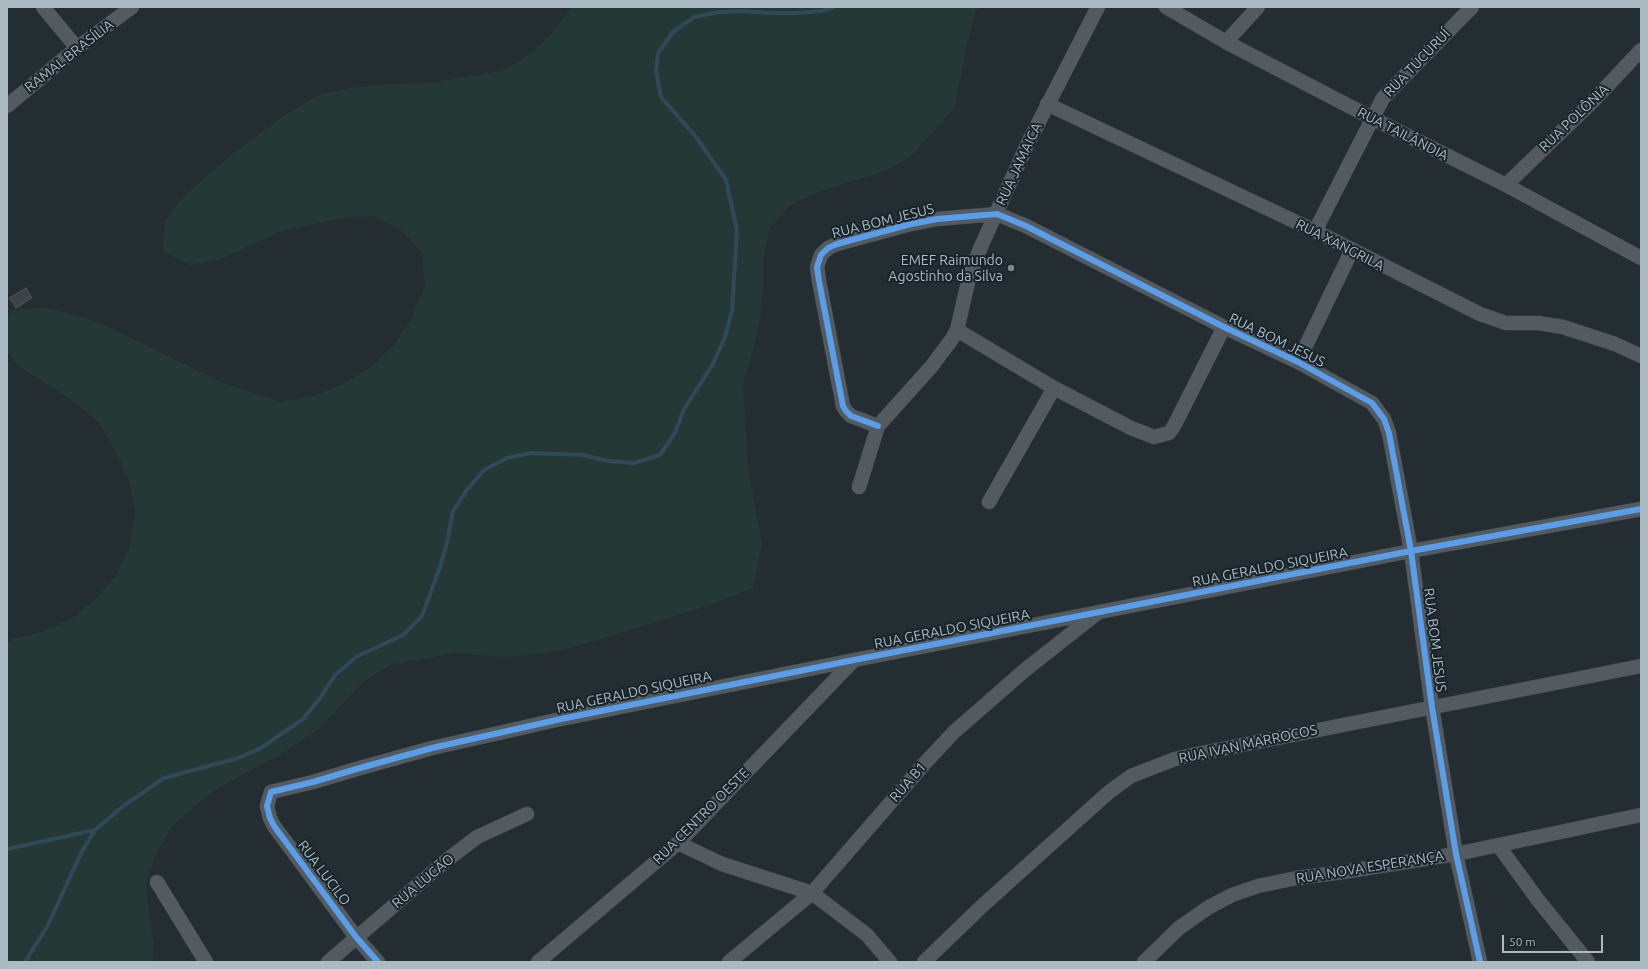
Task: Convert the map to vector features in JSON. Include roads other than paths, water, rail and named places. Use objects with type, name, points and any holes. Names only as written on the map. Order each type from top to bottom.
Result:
[{"type":"street","points":[[43,7],[77,48]]},
{"type":"street","name":"RAMAL BRASÍLIA","points":[[7,106],[77,48],[132,7]]},
{"type":"street","name":"RUA JAMAICA","points":[[859,487],[878,426],[946,349],[956,330],[969,278],[1007,187],[1047,104],[1098,7]]},
{"type":"street","name":"RUA TAILÂNDIA","points":[[1166,7],[1226,42],[1372,118],[1506,185],[1641,258]]},
{"type":"street","points":[[1226,42],[1258,7]]},
{"type":"street","name":"RUA TUCURUÍ","points":[[1315,231],[1383,98],[1472,7]]},
{"type":"street","name":"RUA POLÔNIA","points":[[1506,185],[1594,100],[1641,50]]},
{"type":"street","name":"RUA XANGRILA","points":[[1047,104],[1315,231],[1480,314],[1506,323],[1538,323],[1570,328],[1615,344],[1641,356]]},
{"type":"street","name":"RUA BOM JESUS","points":[[878,426],[852,416],[843,406],[818,281],[817,267],[821,254],[836,244],[907,225],[937,219],[997,214],[1026,226],[1224,327],[1298,362],[1372,403],[1384,419],[1389,433],[1411,552],[1432,706],[1456,854],[1480,962]]},
{"type":"street","points":[[1298,362],[1352,250]]},
{"type":"street","points":[[956,330],[1054,388],[1149,436],[1154,437],[1169,433],[1174,426],[1224,327]]},
{"type":"street","points":[[989,502],[1054,388]]},
{"type":"street","name":"RUA GERALDO SIQUEIRA","points":[[271,792],[448,745],[561,719],[1098,612],[1641,509]]},
{"type":"street","name":"RUA B1","points":[[729,962],[812,893],[925,763],[954,732],[1025,670],[1098,612]]},
{"type":"street","name":"RUA CENTRO OESTE","points":[[538,962],[678,843],[854,660]]},
{"type":"street","name":"RUA IVAN MARROCOS","points":[[924,962],[981,907],[1079,818],[1109,792],[1131,776],[1175,760],[1198,754],[1432,706],[1641,666]]},
{"type":"street","name":"RUA LUCILO","points":[[271,792],[268,806],[270,818],[274,826],[356,937],[378,962]]},
{"type":"street","name":"RUA LUCÃO","points":[[328,962],[477,837],[527,814]]},
{"type":"street","name":"RUA NOVA ESPERANÇA","points":[[1144,962],[1179,928],[1209,907],[1238,893],[1258,886],[1297,878],[1456,854],[1641,816]]},
{"type":"street","points":[[678,843],[722,864],[812,893],[867,935],[890,962]]},
{"type":"street","points":[[1498,845],[1538,900],[1588,962]]},
{"type":"street","points":[[157,882],[206,962]]},
{"type":"waterway","points":[[25,962],[48,925],[81,853],[95,830],[122,807],[164,778],[238,758],[261,748],[303,719],[320,698],[335,675],[356,657],[403,635],[422,616],[440,567],[453,511],[467,490],[484,470],[507,458],[531,453],[583,455],[608,461],[634,463],[660,455],[675,433],[684,409],[713,364],[725,337],[732,311],[737,231],[726,180],[696,137],[661,97],[656,71],[658,53],[673,32],[694,17],[719,12],[745,11],[796,13],[822,11],[834,7]]},
{"type":"waterway","points":[[7,849],[95,830]]},
{"type":"place","name":"EMEF Raimundo Agostinho da Silva","points":[[1011,268]]}]
